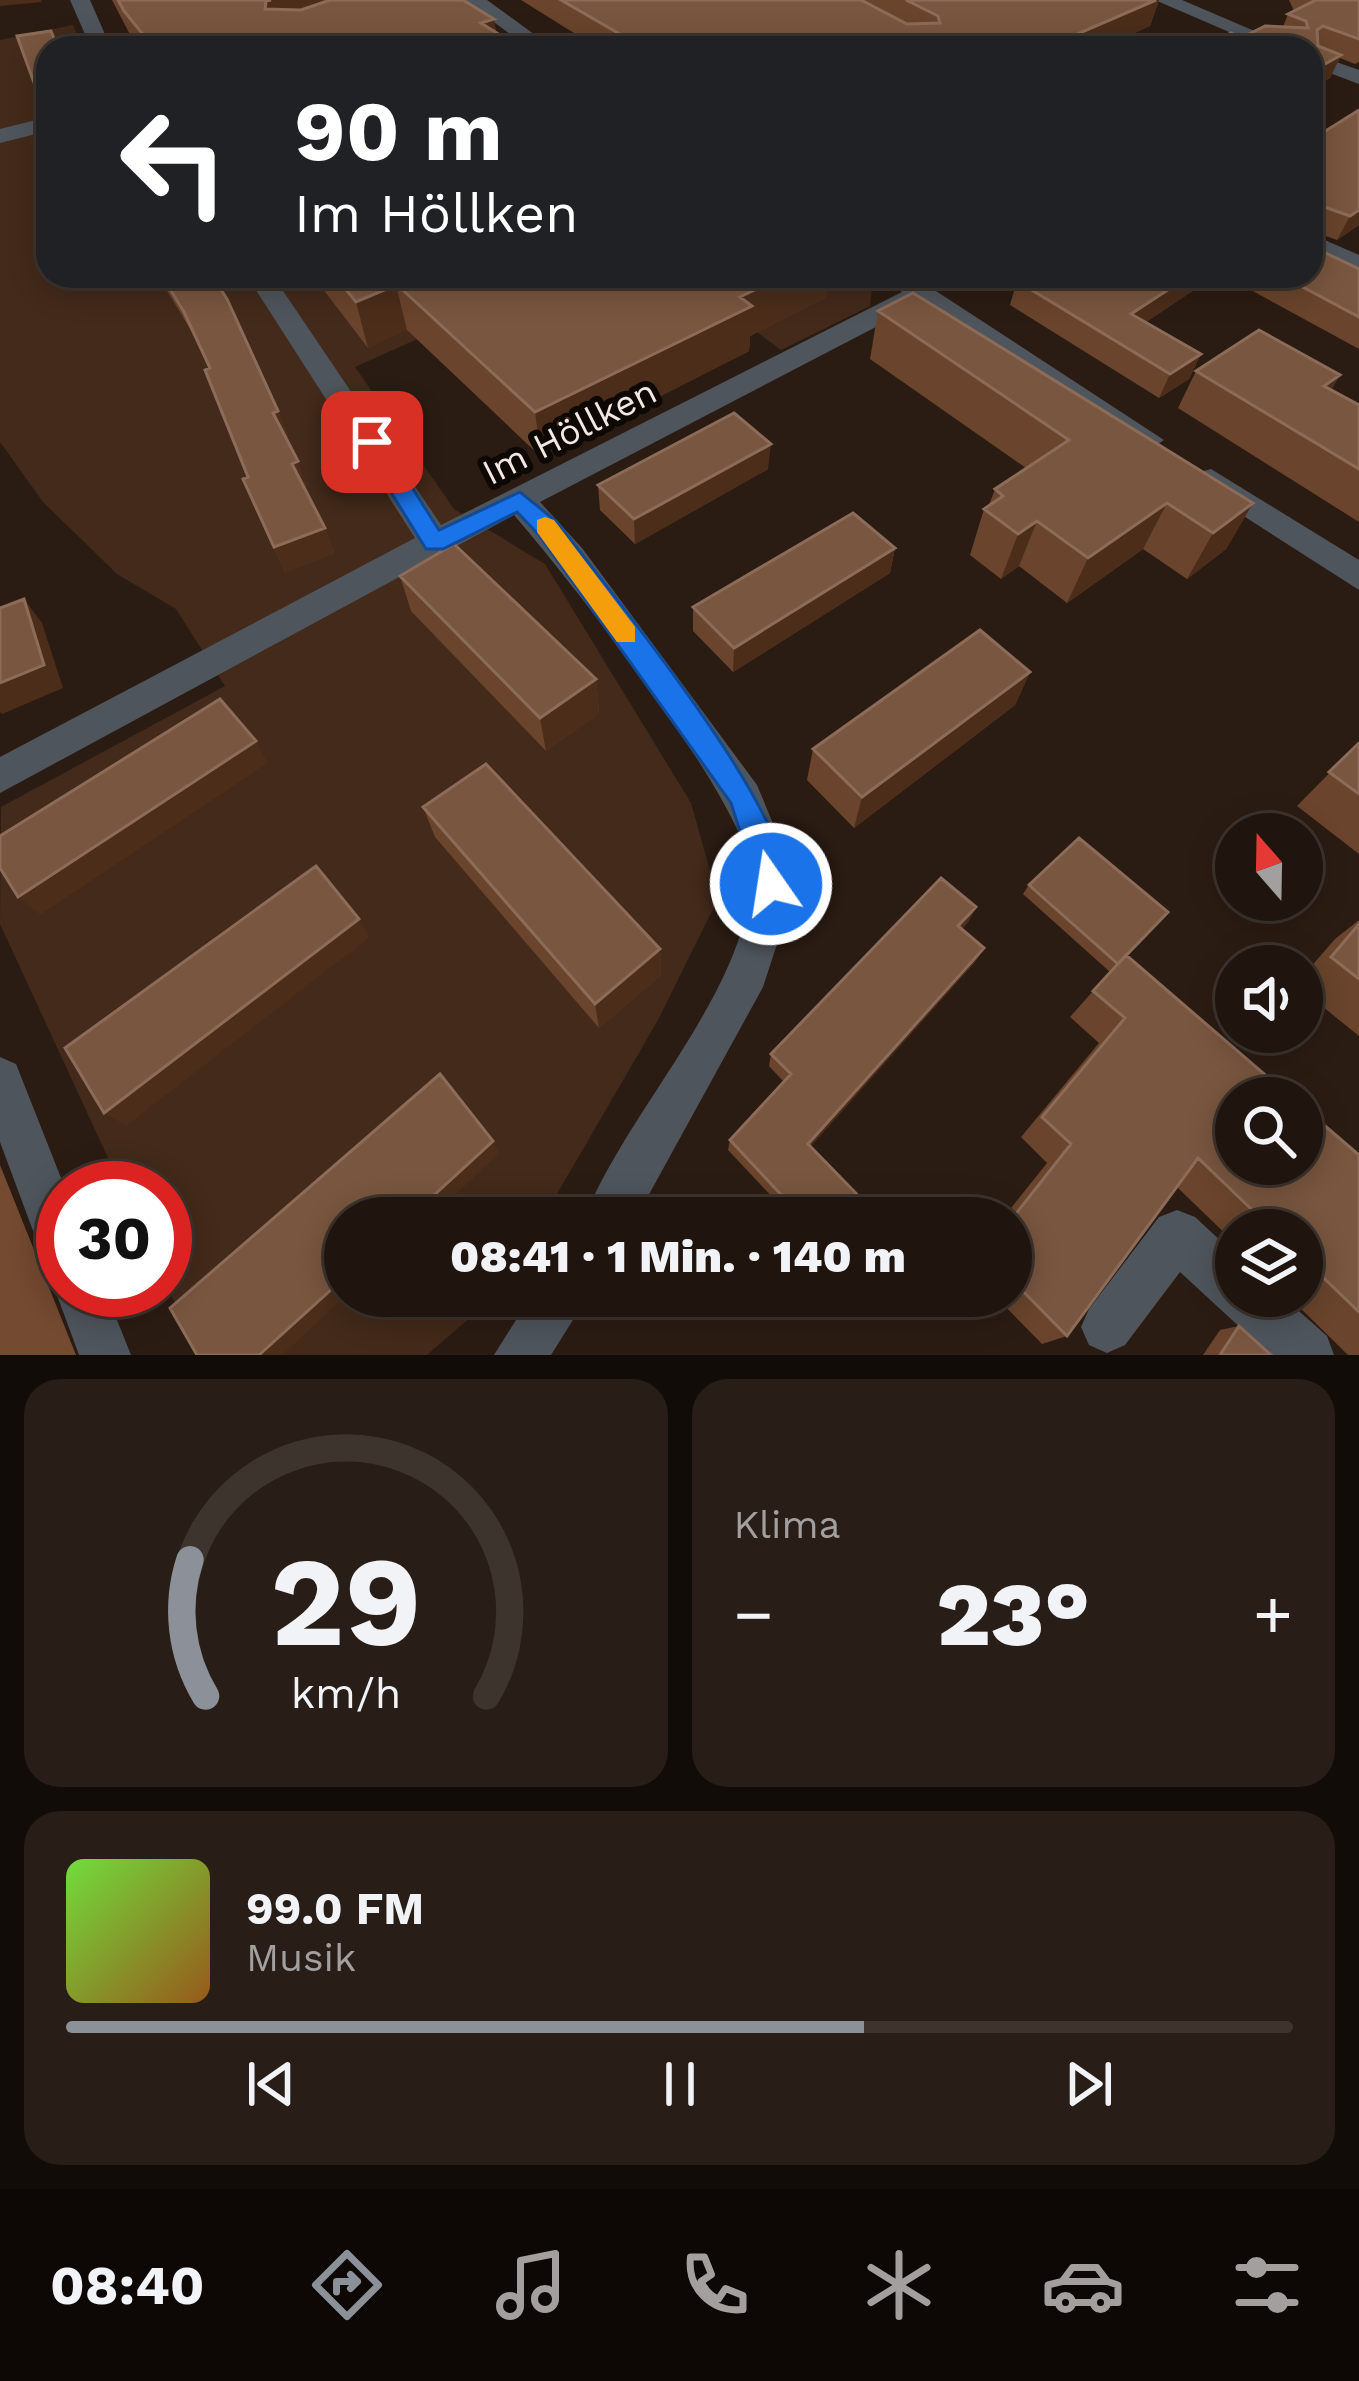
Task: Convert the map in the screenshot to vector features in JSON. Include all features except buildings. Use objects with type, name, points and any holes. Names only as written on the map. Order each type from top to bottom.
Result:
[{"type":"street","points":[[80,0],[96,36]]},
{"type":"street","points":[[474,0],[526,36]]},
{"type":"street","points":[[1165,0],[1254,36]]},
{"type":"street","points":[[1323,64],[1359,78]]},
{"type":"street","points":[[0,136],[36,127]]},
{"type":"street","points":[[1323,248],[1359,266]]},
{"type":"street","points":[[268,288],[435,542]]},
{"type":"street","name":"Im Höllken","points":[[0,776],[520,501],[901,288]]},
{"type":"street","points":[[914,288],[1359,577]]},
{"type":"street","points":[[520,501],[570,557],[743,796],[769,862],[770,901],[748,971],[621,1197]]},
{"type":"street","points":[[0,1079],[36,1174]]},
{"type":"street","points":[[1107,1327],[1177,1235],[1215,1270]]},
{"type":"street","points":[[90,1317],[105,1355]]},
{"type":"street","points":[[520,1355],[547,1317]]},
{"type":"street","points":[[1267,1317],[1309,1355]]},
{"type":"shaded area","points":[[73,25],[78,36],[36,36],[36,288],[531,288],[355,367],[454,509],[545,564],[691,803],[718,899],[658,1020],[555,1197],[324,1197],[324,1317],[471,1317],[427,1355],[199,1355],[181,1317],[192,1317],[192,1161],[110,1161],[0,924],[1,807],[225,686],[176,609],[117,574],[43,502],[0,442],[0,40]]},
{"type":"shaded area","points":[[698,288],[872,289],[870,306],[781,350]]},
{"type":"shaded area","points":[[0,1165],[36,1255],[36,1317],[61,1317],[76,1355],[0,1355]]},
{"type":"slow traffic","points":[[545,526],[626,634]]},
{"type":"route","points":[[372,442],[435,542],[520,501],[548,529],[743,796],[758,826],[771,884]]}]
